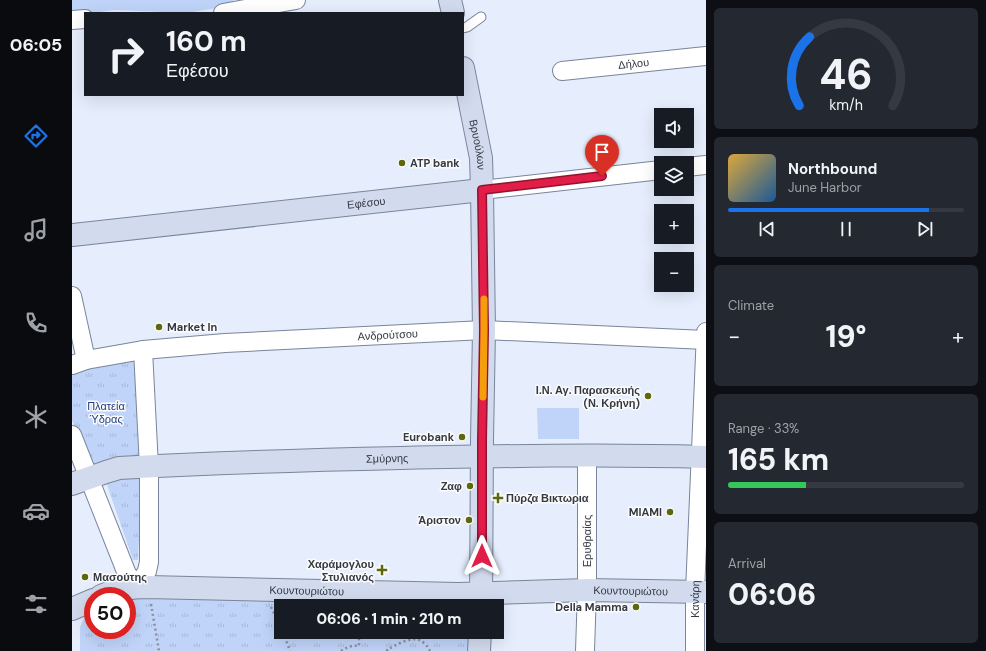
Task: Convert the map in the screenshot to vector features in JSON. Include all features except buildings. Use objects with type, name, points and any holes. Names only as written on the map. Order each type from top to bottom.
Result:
[{"type":"main road","points":[[450,0],[453,12]]},
{"type":"main road","name":"Βρυούλων","points":[[464,73],[480,158],[482,190],[484,330],[482,599]]},
{"type":"main road","name":"Εφέσου","points":[[72,235],[482,190]]},
{"type":"main road","name":"Σμύρνης","points":[[80,481],[119,468],[277,461],[482,456],[703,457]]},
{"type":"main road","name":"Κουντουριώτου","points":[[136,587],[386,593],[468,599]]},
{"type":"main road","name":"Κουντουριώτου","points":[[492,599],[587,590],[701,592]]},
{"type":"main road","points":[[72,609],[84,604]]},
{"type":"main road","points":[[479,651],[480,639]]},
{"type":"street","points":[[225,12],[240,5],[296,0]]},
{"type":"street","points":[[72,20],[84,19]]},
{"type":"street","name":"Δήλου","points":[[562,71],[706,56]]},
{"type":"street","points":[[694,166],[706,165]]},
{"type":"street","name":"Εφέσου","points":[[482,190],[654,171]]},
{"type":"street","points":[[72,296],[79,362]]},
{"type":"street","name":"Ανδρούτσου","points":[[79,362],[143,350],[225,343],[484,330],[706,340]]},
{"type":"street","name":"Κανάρη","points":[[695,651],[701,592],[706,332]]},
{"type":"street","points":[[72,435],[80,481],[127,574],[131,580],[143,587],[149,562],[148,467],[143,350]]},
{"type":"street","name":"Ερυθραίας","points":[[585,651],[587,590],[587,456]]},
{"type":"lane","points":[[464,28],[481,17]]},
{"type":"path","points":[[143,587],[159,651]]},
{"type":"path","points":[[286,639],[290,651]]},
{"type":"path","points":[[341,651],[354,645],[359,646],[359,639]]},
{"type":"path","points":[[388,651],[402,642],[413,640],[421,640],[430,651]]},
{"type":"green space","points":[[72,0],[233,0],[234,5],[193,12],[114,10],[84,12],[72,16]]},
{"type":"green space","name":"Πλατεία Ύδρας","points":[[139,357],[142,458],[115,459],[89,466],[72,420],[72,371]]},
{"type":"green space","points":[[537,408],[579,408],[579,439],[538,439]]},
{"type":"green space","points":[[142,474],[138,560],[133,560],[106,482]]},
{"type":"green space","points":[[136,596],[274,599],[274,639],[470,639],[469,651],[80,651],[80,627],[84,618],[84,639],[136,639]]},
{"type":"slow traffic","points":[[483,397],[484,299]]},
{"type":"place","name":"ATP bank","points":[[402,163]]},
{"type":"place","name":"Market In","points":[[159,327]]},
{"type":"place","name":"Ι.Ν. Αγ. Παρασκευής (Ν. Κρήνη)","points":[[648,396]]},
{"type":"place","name":"Eurobank","points":[[462,437]]},
{"type":"place","name":"Ζαφ","points":[[470,486]]},
{"type":"place","name":"Πύρζα Βικτωρια","points":[[498,498]]},
{"type":"place","name":"MIAMI","points":[[670,512]]},
{"type":"place","name":"Άριστον","points":[[469,520]]},
{"type":"place","name":"Χαράμογλου Στυλιανός","points":[[382,570]]},
{"type":"place","name":"Μασούτης","points":[[85,577]]},
{"type":"place","name":"Della Mamma","points":[[636,607]]},
{"type":"route","points":[[482,556],[484,330],[482,190],[602,176]]}]
